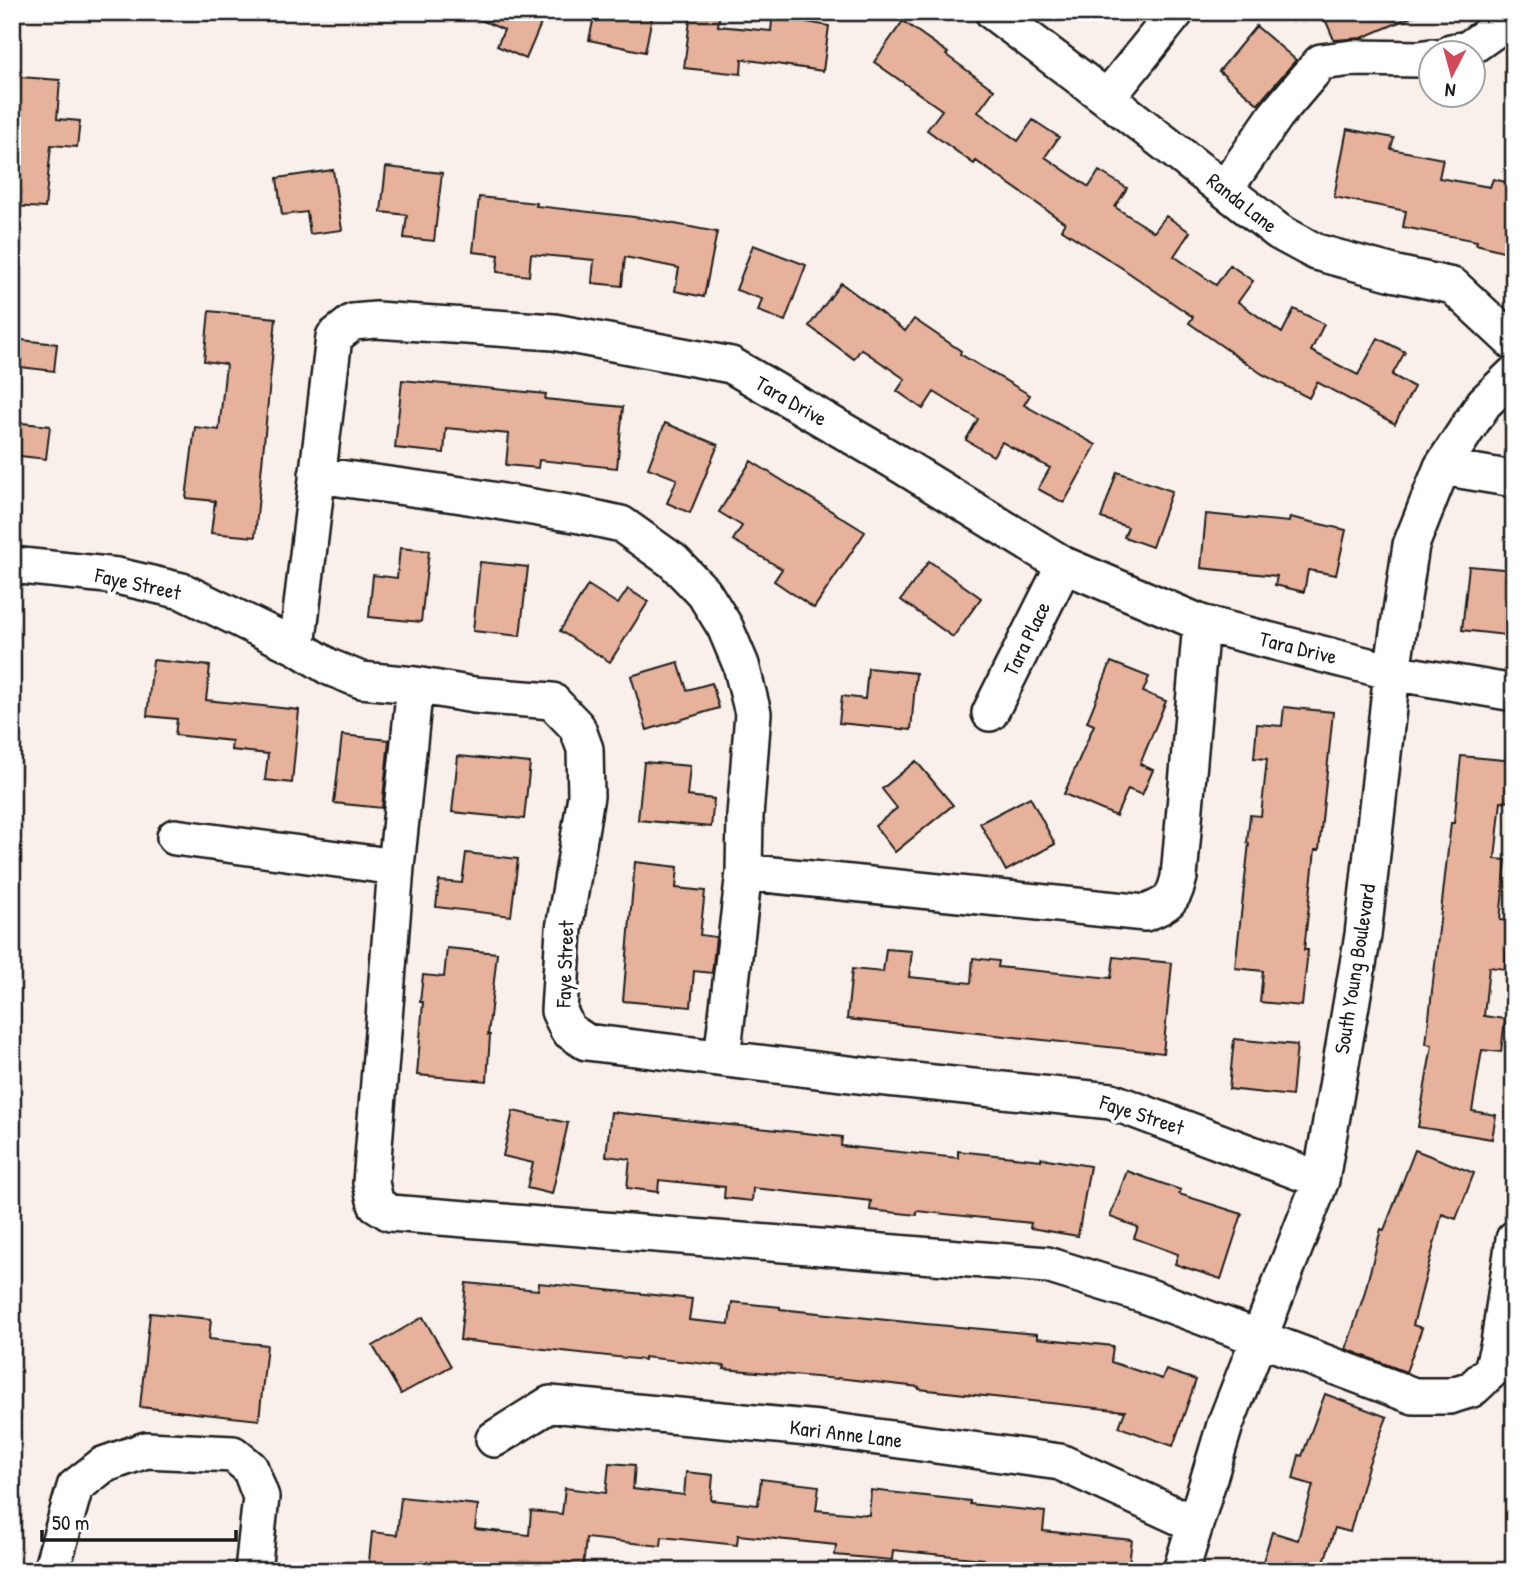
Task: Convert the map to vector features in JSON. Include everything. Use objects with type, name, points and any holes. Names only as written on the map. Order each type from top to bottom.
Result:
[{"type":"street","name":"Randa Lane","points":[[993,12],[1279,232],[1316,252],[1453,286],[1514,343]]},
{"type":"street","points":[[1107,98],[1176,12]]},
{"type":"street","points":[[1484,38],[1511,12]]},
{"type":"street","points":[[1225,189],[1276,115],[1321,62],[1353,58],[1418,59]]},
{"type":"street","name":"Tara Drive","points":[[297,647],[334,337],[353,323],[376,320],[554,332],[731,365],[893,460],[1063,565],[1201,623],[1392,671],[1514,693]]},
{"type":"street","name":"South Young Boulevard","points":[[1181,1571],[1225,1425],[1321,1180],[1363,935],[1392,671],[1411,545],[1442,467],[1484,402],[1514,374]]},
{"type":"street","points":[[1442,467],[1514,479]]},
{"type":"street","points":[[317,475],[462,495],[621,524],[673,561],[705,593],[725,627],[741,665],[752,713],[744,872],[722,1058]]},
{"type":"street","name":"Faye Street","points":[[12,565],[117,576],[183,592],[297,647],[329,667],[361,680],[415,685],[474,695],[552,701],[577,727],[585,749],[586,796],[564,929],[559,1011],[568,1030],[586,1042],[866,1076],[1111,1101],[1321,1180]]},
{"type":"street","name":"Tara Place","points":[[990,713],[1063,565]]},
{"type":"street","points":[[744,872],[1145,913],[1165,906],[1176,890],[1179,877],[1201,623]]},
{"type":"street","points":[[415,685],[396,867],[371,1183],[376,1203],[390,1213],[1047,1265],[1144,1295],[1414,1396],[1449,1396],[1472,1390],[1492,1370],[1499,1343],[1514,1239]]},
{"type":"street","points":[[175,836],[396,867]]},
{"type":"street","name":"Kari Anne Lane","points":[[494,1439],[550,1404],[819,1429],[1060,1462],[1195,1524]]},
{"type":"street","points":[[51,1571],[75,1487],[103,1465],[146,1450],[233,1454],[250,1468],[261,1497],[253,1571]]},
{"type":"building","points":[[463,12],[546,12],[526,59],[497,46],[504,30]]},
{"type":"building","points":[[595,12],[653,12],[645,52],[589,40]]},
{"type":"building","points":[[691,12],[720,12],[718,26],[771,31],[773,12],[802,12],[801,21],[829,26],[823,71],[742,59],[741,74],[684,68]]},
{"type":"building","points":[[1322,12],[1423,12],[1362,38],[1334,40]]},
{"type":"building","points":[[903,21],[994,90],[978,112],[1018,141],[1033,120],[1059,137],[1045,157],[1089,187],[1099,171],[1127,188],[1115,207],[1154,232],[1166,216],[1190,232],[1174,256],[1216,285],[1230,265],[1253,281],[1238,302],[1282,333],[1294,309],[1324,324],[1311,351],[1358,375],[1378,338],[1405,352],[1392,375],[1414,387],[1395,424],[1317,382],[1309,398],[1262,374],[1189,323],[1193,317],[1061,229],[1065,223],[927,130],[942,110],[874,62]]},
{"type":"building","points":[[1256,26],[1296,60],[1258,104],[1219,71]]},
{"type":"building","points":[[20,77],[60,80],[57,119],[80,121],[77,147],[51,145],[45,208],[12,206],[12,169]]},
{"type":"building","points":[[1347,129],[1394,138],[1391,149],[1443,159],[1439,178],[1490,187],[1493,179],[1514,184],[1514,254],[1476,244],[1477,241],[1403,227],[1406,211],[1334,197]]},
{"type":"building","points":[[386,167],[442,173],[434,241],[404,238],[407,215],[381,212]]},
{"type":"building","points":[[333,170],[342,230],[310,234],[307,212],[282,215],[277,178]]},
{"type":"building","points":[[479,197],[643,218],[717,232],[704,297],[675,291],[679,268],[625,257],[622,286],[592,283],[594,260],[531,254],[529,276],[497,272],[499,255],[473,252]]},
{"type":"building","points":[[753,245],[806,265],[785,321],[758,311],[762,299],[736,290]]},
{"type":"building","points":[[841,283],[905,331],[914,319],[961,351],[960,354],[1030,395],[1024,405],[1096,445],[1064,503],[1038,489],[1050,468],[1002,442],[993,456],[966,440],[978,419],[934,392],[923,409],[897,391],[905,379],[861,349],[854,359],[809,326]]},
{"type":"building","points":[[209,311],[276,318],[255,537],[211,533],[215,501],[186,498],[195,427],[219,430],[226,364],[204,361]]},
{"type":"building","points":[[12,339],[57,344],[54,371],[12,366]]},
{"type":"building","points":[[402,380],[546,394],[545,399],[623,407],[617,468],[539,460],[538,468],[506,465],[509,434],[446,428],[444,453],[395,448]]},
{"type":"building","points":[[12,422],[50,426],[46,459],[12,455]]},
{"type":"building","points":[[665,423],[718,445],[690,513],[667,503],[677,479],[648,468]]},
{"type":"building","points":[[751,461],[865,532],[814,608],[774,581],[782,569],[733,540],[742,526],[719,512]]},
{"type":"building","points":[[1117,472],[1172,491],[1152,547],[1124,537],[1128,527],[1101,518]]},
{"type":"building","points":[[1206,514],[1289,522],[1290,517],[1346,530],[1336,575],[1308,570],[1304,592],[1275,585],[1277,576],[1201,568]]},
{"type":"building","points":[[400,548],[429,551],[421,622],[369,617],[373,575],[397,578]]},
{"type":"building","points":[[929,561],[981,598],[953,637],[901,600]]},
{"type":"building","points":[[480,562],[528,567],[520,636],[473,631]]},
{"type":"building","points":[[1469,566],[1514,570],[1514,636],[1462,630]]},
{"type":"building","points":[[588,585],[618,604],[628,589],[648,602],[610,662],[560,631]]},
{"type":"building","points":[[153,660],[210,666],[206,700],[299,710],[292,783],[265,780],[268,754],[231,750],[232,741],[175,735],[177,719],[147,716]]},
{"type":"building","points":[[678,662],[687,690],[712,683],[719,708],[647,730],[631,676]]},
{"type":"building","points":[[1111,662],[1149,677],[1143,692],[1166,701],[1140,764],[1153,770],[1142,795],[1128,789],[1116,816],[1064,794],[1094,725],[1087,722]]},
{"type":"building","points":[[868,668],[916,673],[911,730],[839,723],[842,696],[865,699]]},
{"type":"building","points":[[1284,707],[1333,712],[1319,850],[1315,850],[1304,950],[1308,950],[1302,1006],[1260,1002],[1263,971],[1235,968],[1250,815],[1261,816],[1267,759],[1254,758],[1257,724],[1282,726]]},
{"type":"building","points":[[342,735],[389,740],[382,808],[334,803]]},
{"type":"building","points":[[458,756],[530,763],[524,819],[452,812]]},
{"type":"building","points":[[1461,756],[1514,761],[1514,802],[1501,801],[1495,859],[1506,860],[1500,920],[1510,921],[1505,969],[1489,967],[1484,1016],[1505,1019],[1501,1052],[1482,1050],[1472,1111],[1496,1115],[1492,1139],[1418,1127],[1432,1045],[1426,1044]]},
{"type":"building","points":[[916,761],[953,805],[895,852],[875,826],[897,808],[882,789]]},
{"type":"building","points":[[644,762],[690,766],[687,796],[714,799],[711,827],[638,820]]},
{"type":"building","points":[[1030,797],[1055,844],[1006,871],[980,823]]},
{"type":"building","points":[[466,853],[518,859],[511,916],[436,907],[439,881],[462,883]]},
{"type":"building","points":[[635,862],[678,867],[676,888],[705,891],[700,935],[716,937],[712,973],[694,971],[691,1007],[623,1001]]},
{"type":"building","points":[[447,948],[497,953],[488,1035],[487,1081],[417,1075],[423,975],[444,977]]},
{"type":"building","points":[[886,949],[912,951],[909,977],[971,983],[973,958],[999,961],[998,967],[1111,978],[1114,957],[1172,963],[1163,1053],[847,1019],[852,969],[883,972]]},
{"type":"building","points":[[1234,1039],[1297,1045],[1292,1096],[1229,1089]]},
{"type":"building","points":[[513,1111],[568,1123],[552,1194],[527,1188],[533,1163],[503,1156]]},
{"type":"building","points":[[611,1112],[842,1137],[841,1146],[958,1158],[958,1151],[1041,1158],[1090,1166],[1078,1236],[1030,1228],[1031,1223],[917,1211],[917,1215],[870,1210],[871,1201],[753,1188],[752,1201],[724,1198],[725,1187],[659,1180],[658,1192],[627,1188],[630,1159],[606,1156]]},
{"type":"building","points":[[1415,1150],[1474,1173],[1456,1219],[1442,1214],[1413,1325],[1422,1328],[1406,1372],[1346,1349],[1364,1295],[1381,1229],[1384,1230]]},
{"type":"building","points":[[1127,1171],[1181,1190],[1179,1194],[1242,1214],[1221,1279],[1175,1264],[1178,1254],[1134,1238],[1138,1227],[1110,1217]]},
{"type":"building","points":[[466,1283],[538,1290],[539,1283],[692,1299],[689,1320],[729,1324],[732,1302],[1037,1334],[1037,1338],[1113,1346],[1111,1362],[1162,1379],[1166,1370],[1196,1380],[1173,1446],[1119,1427],[1125,1411],[838,1378],[724,1369],[725,1366],[644,1357],[644,1360],[460,1340]]},
{"type":"building","points":[[150,1313],[211,1319],[209,1339],[267,1345],[259,1420],[140,1407]]},
{"type":"building","points":[[423,1317],[451,1366],[401,1394],[373,1346]]},
{"type":"building","points":[[1325,1394],[1387,1417],[1368,1466],[1350,1532],[1335,1528],[1321,1571],[1260,1571],[1272,1532],[1298,1540],[1313,1485],[1293,1479],[1299,1455],[1302,1456]]},
{"type":"building","points":[[609,1463],[635,1465],[633,1489],[684,1495],[686,1472],[713,1475],[711,1500],[758,1505],[761,1479],[819,1486],[816,1510],[869,1515],[871,1490],[1045,1512],[1043,1531],[1132,1540],[1128,1571],[1034,1571],[982,1565],[983,1559],[893,1550],[892,1560],[835,1555],[836,1545],[738,1535],[737,1545],[662,1537],[661,1546],[586,1538],[583,1570],[504,1562],[504,1571],[368,1571],[372,1532],[397,1535],[401,1497],[478,1505],[475,1529],[529,1535],[531,1511],[562,1514],[565,1488],[606,1493]]}]
